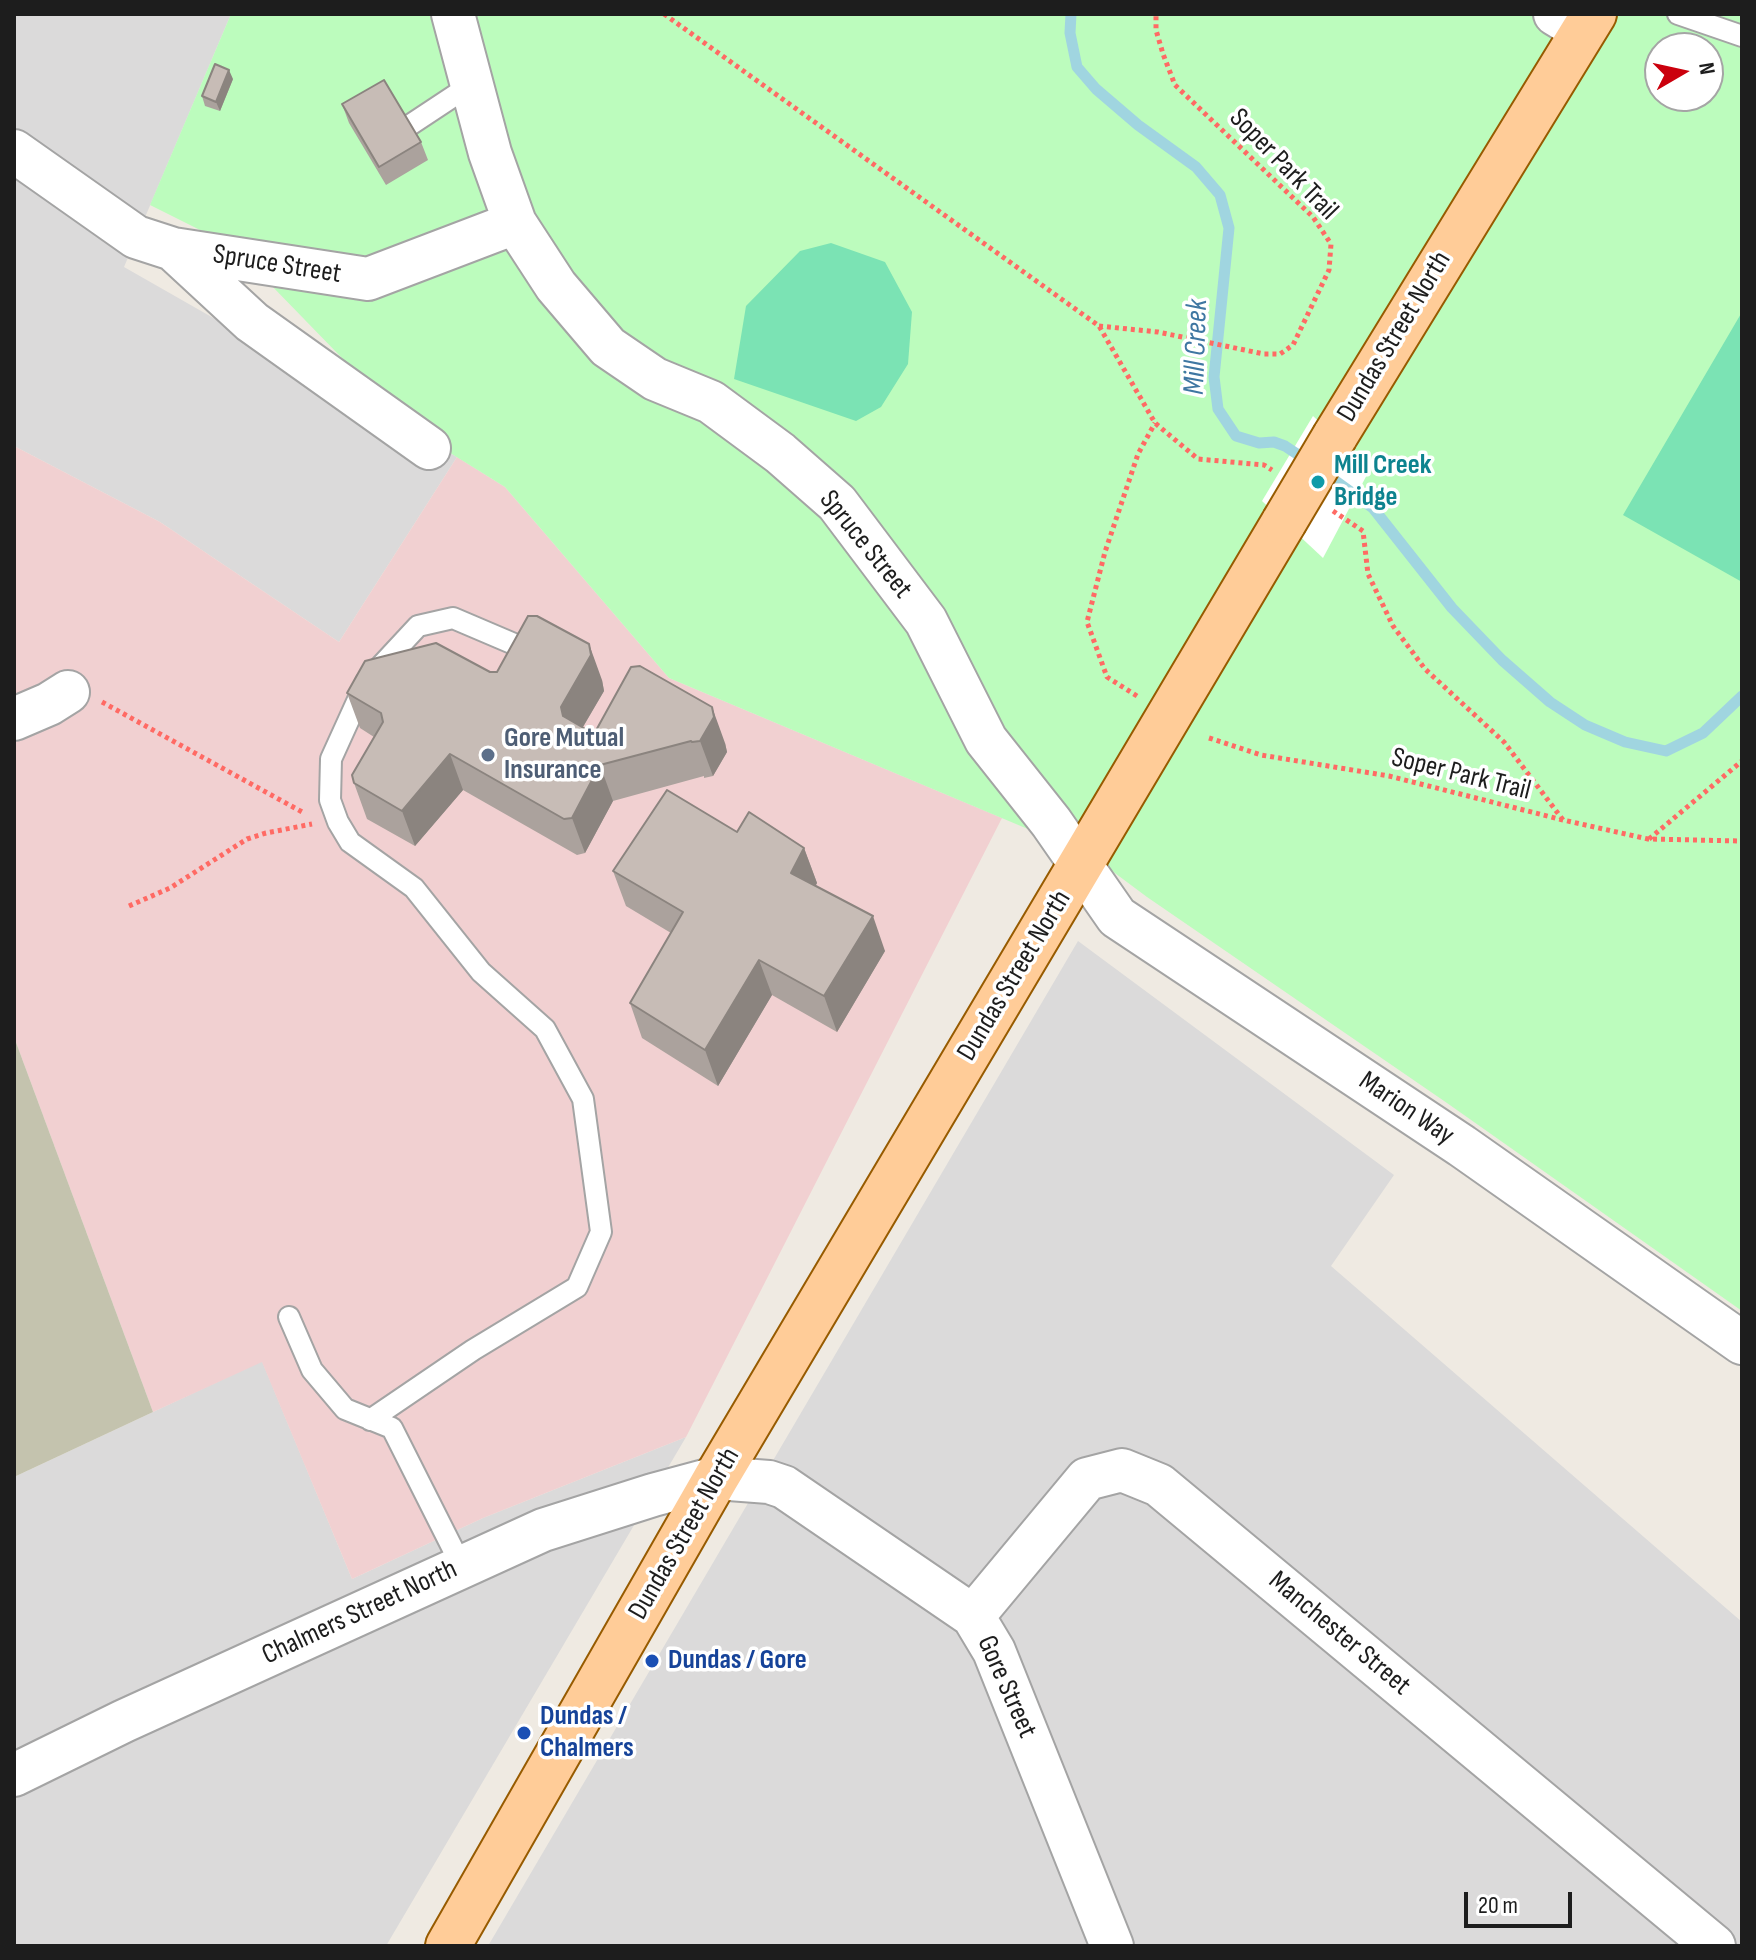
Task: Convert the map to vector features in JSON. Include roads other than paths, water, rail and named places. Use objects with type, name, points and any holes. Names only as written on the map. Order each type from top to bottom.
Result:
[{"type":"main road","name":"Dundas Street North","points":[[448,1946],[716,1478],[1335,436],[1577,20]]},
{"type":"street","name":"Spruce Street","points":[[453,14],[490,153],[515,223],[556,286],[608,347],[655,379],[711,402],[780,453],[837,503],[926,621],[986,740],[1051,822],[1081,866]]},
{"type":"street","name":"Spruce Street","points":[[14,151],[136,237],[173,249],[368,279],[515,223]]},
{"type":"street","name":"Spruce Street","points":[[173,249],[252,322],[429,448]]},
{"type":"street","points":[[14,719],[49,704],[83,696]]},
{"type":"street","name":"Marion Way","points":[[1081,866],[1117,917],[1462,1146],[1742,1343]]},
{"type":"street","name":"Manchester Street","points":[[973,1616],[1087,1479],[1122,1470],[1159,1485],[1714,1946]]},
{"type":"street","name":"Chalmers Street North","points":[[14,1775],[124,1721],[543,1530],[716,1478]]},
{"type":"street","name":"Gore Street","points":[[716,1478],[769,1482],[784,1487],[973,1616],[994,1651],[1112,1946]]},
{"type":"lane","points":[[1678,14],[1742,36]]},
{"type":"lane","points":[[410,125],[472,84]]},
{"type":"lane","points":[[370,1420],[473,1350],[577,1287],[601,1232],[583,1099],[545,1029],[481,972],[414,888],[350,842],[330,800],[331,759],[366,682],[418,626],[453,618],[514,644]]},
{"type":"lane","points":[[289,1317],[312,1370],[345,1409],[392,1428],[462,1567]]},
{"type":"waterway","name":"Mill Creek","points":[[1071,14],[1070,33],[1077,67],[1096,89],[1138,125],[1196,167],[1220,195],[1229,228],[1214,377],[1218,409],[1236,436],[1259,443],[1274,442],[1309,462]]},
{"type":"waterway","name":"Mill Creek","points":[[1323,472],[1373,508],[1452,608],[1502,660],[1550,702],[1585,725],[1625,742],[1666,751],[1703,733],[1742,696]]},
{"type":"place","name":"Mill Creek Bridge","points":[[1318,482]]},
{"type":"place","name":"Gore Mutual Insurance","points":[[488,755]]},
{"type":"place","name":"Dundas / Gore","points":[[652,1661]]},
{"type":"place","name":"Dundas / Chalmers","points":[[524,1733]]}]
